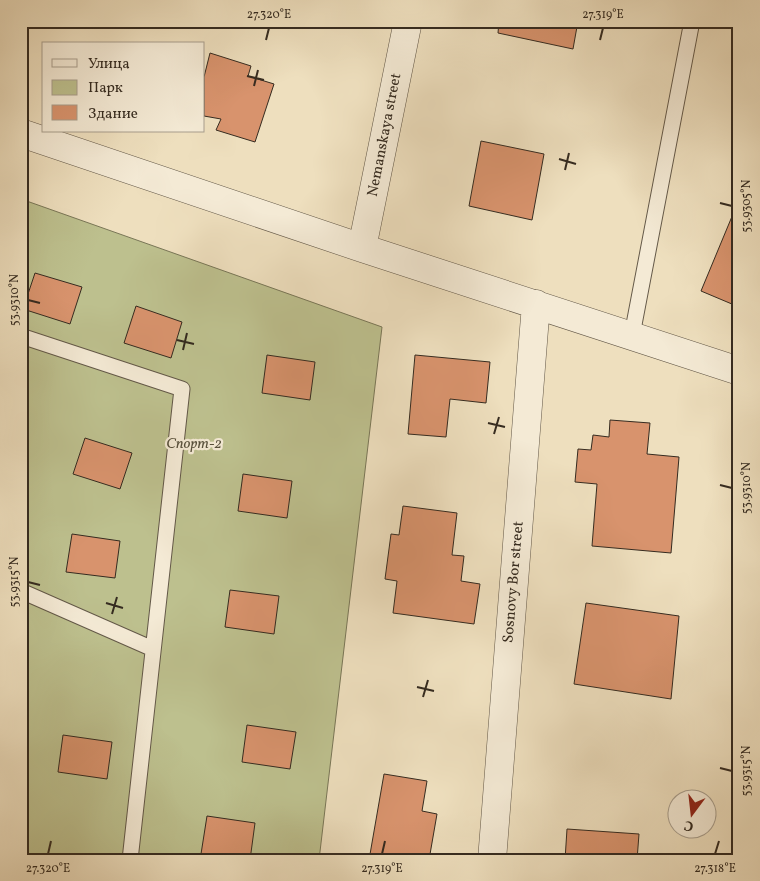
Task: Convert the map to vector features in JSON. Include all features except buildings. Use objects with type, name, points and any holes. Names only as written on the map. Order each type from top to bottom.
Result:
[{"type":"street","name":"Nemanskaya street","points":[[362,248],[408,21]]},
{"type":"street","points":[[21,133],[362,248],[739,371]]},
{"type":"street","name":"Sosnovy Bor street","points":[[492,860],[536,304]]},
{"type":"lane","points":[[632,335],[692,21]]},
{"type":"lane","points":[[21,336],[182,388],[130,860]]},
{"type":"lane","points":[[21,591],[153,649]]},
{"type":"green space","name":"Спорт-2","points":[[21,199],[382,327],[319,860],[21,860]]}]
